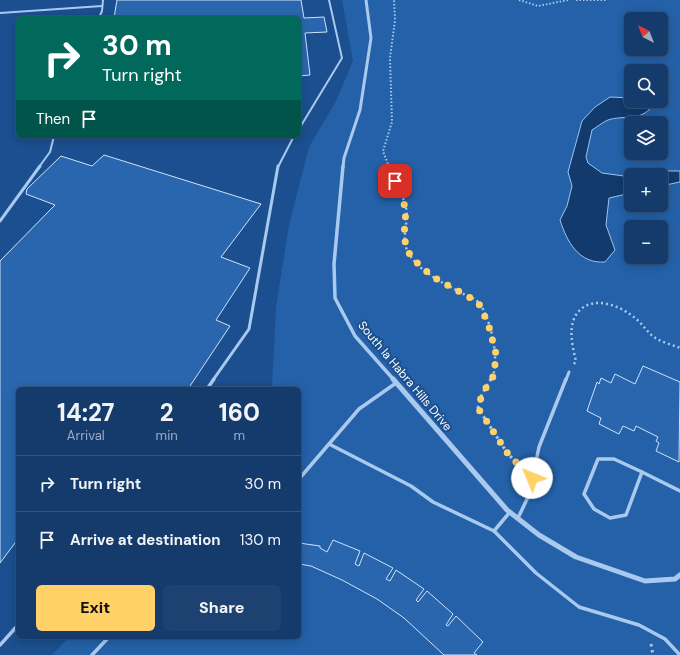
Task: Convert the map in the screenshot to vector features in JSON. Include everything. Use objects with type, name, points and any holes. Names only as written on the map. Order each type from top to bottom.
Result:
[{"type":"street","name":"South la Habra Hills Drive","points":[[366,0],[371,38],[360,110],[344,158],[334,264],[335,298],[355,336],[510,512],[539,535],[576,557],[645,582],[675,579],[680,575]]},
{"type":"lane","points":[[100,16],[103,0]]},
{"type":"lane","points":[[301,126],[342,58],[329,0]]},
{"type":"lane","points":[[0,13],[102,6]]},
{"type":"lane","points":[[0,221],[50,152],[54,138]]},
{"type":"lane","points":[[208,387],[249,328],[279,162],[293,138]]},
{"type":"lane","points":[[518,518],[529,495],[534,461],[570,372]]},
{"type":"lane","points":[[301,477],[359,409],[396,383]]},
{"type":"lane","points":[[329,444],[411,486],[433,502],[494,531],[536,573],[579,607],[639,625],[665,639],[680,655]]},
{"type":"lane","points":[[642,472],[626,514],[610,518],[594,509],[584,494],[598,459],[614,459],[642,472],[680,491]]},
{"type":"lane","points":[[494,531],[510,512]]},
{"type":"lane","points":[[0,644],[16,627]]},
{"type":"lane","points":[[92,655],[107,639]]},
{"type":"path","points":[[394,0],[395,20],[390,58],[392,122],[383,151],[406,209],[404,236],[407,250],[414,260],[433,277],[478,302],[488,323],[496,354],[494,375],[482,394],[478,408],[508,454],[532,478]]},
{"type":"path","points":[[520,0],[537,7],[568,0]]},
{"type":"path","points":[[576,0],[606,0]]},
{"type":"path","points":[[570,372],[576,361],[572,330],[575,314],[585,306],[599,302],[615,307],[634,318],[658,340],[680,348]]},
{"type":"shaded area","points":[[342,0],[680,0],[680,655],[52,655],[67,639],[301,639],[301,387],[272,387],[276,307],[289,225],[309,147],[335,103],[353,61]]},
{"type":"shaded area","points":[[610,97],[624,98],[624,108],[650,109],[640,115],[624,116],[624,118],[608,120],[592,130],[586,157],[588,163],[602,173],[624,176],[624,195],[609,198],[606,225],[615,250],[605,262],[596,262],[588,259],[575,250],[566,236],[560,220],[567,206],[572,186],[568,172],[582,121],[595,107]]},
{"type":"shaded area","points":[[668,171],[680,171],[680,182],[668,185]]},
{"type":"building","points":[[117,0],[301,0],[304,18],[324,17],[327,32],[305,33],[310,75],[301,76],[301,16],[114,16]]},
{"type":"building","points":[[104,155],[261,204],[221,257],[250,268],[216,320],[230,326],[189,387],[16,387],[16,542],[0,563],[0,261],[55,205],[26,194],[27,189],[61,156],[92,166]]},
{"type":"building","points":[[643,366],[680,382],[679,462],[656,451],[659,443],[656,441],[658,437],[636,426],[634,431],[623,426],[619,434],[599,424],[601,418],[587,411],[597,382],[599,384],[601,378],[611,383],[615,374],[635,384]]},
{"type":"building","points":[[333,540],[360,551],[355,564],[359,566],[364,553],[393,568],[386,579],[390,581],[396,570],[424,589],[416,600],[418,602],[427,591],[453,614],[446,625],[448,626],[456,616],[483,642],[474,653],[477,655],[444,655],[404,618],[377,599],[342,580],[311,566],[301,564],[301,543],[320,546],[320,548],[327,552]]},
{"type":"route","points":[[395,181],[406,209],[404,236],[407,250],[414,260],[433,277],[478,302],[488,323],[496,354],[494,375],[482,394],[478,408],[508,454],[532,478]]}]
